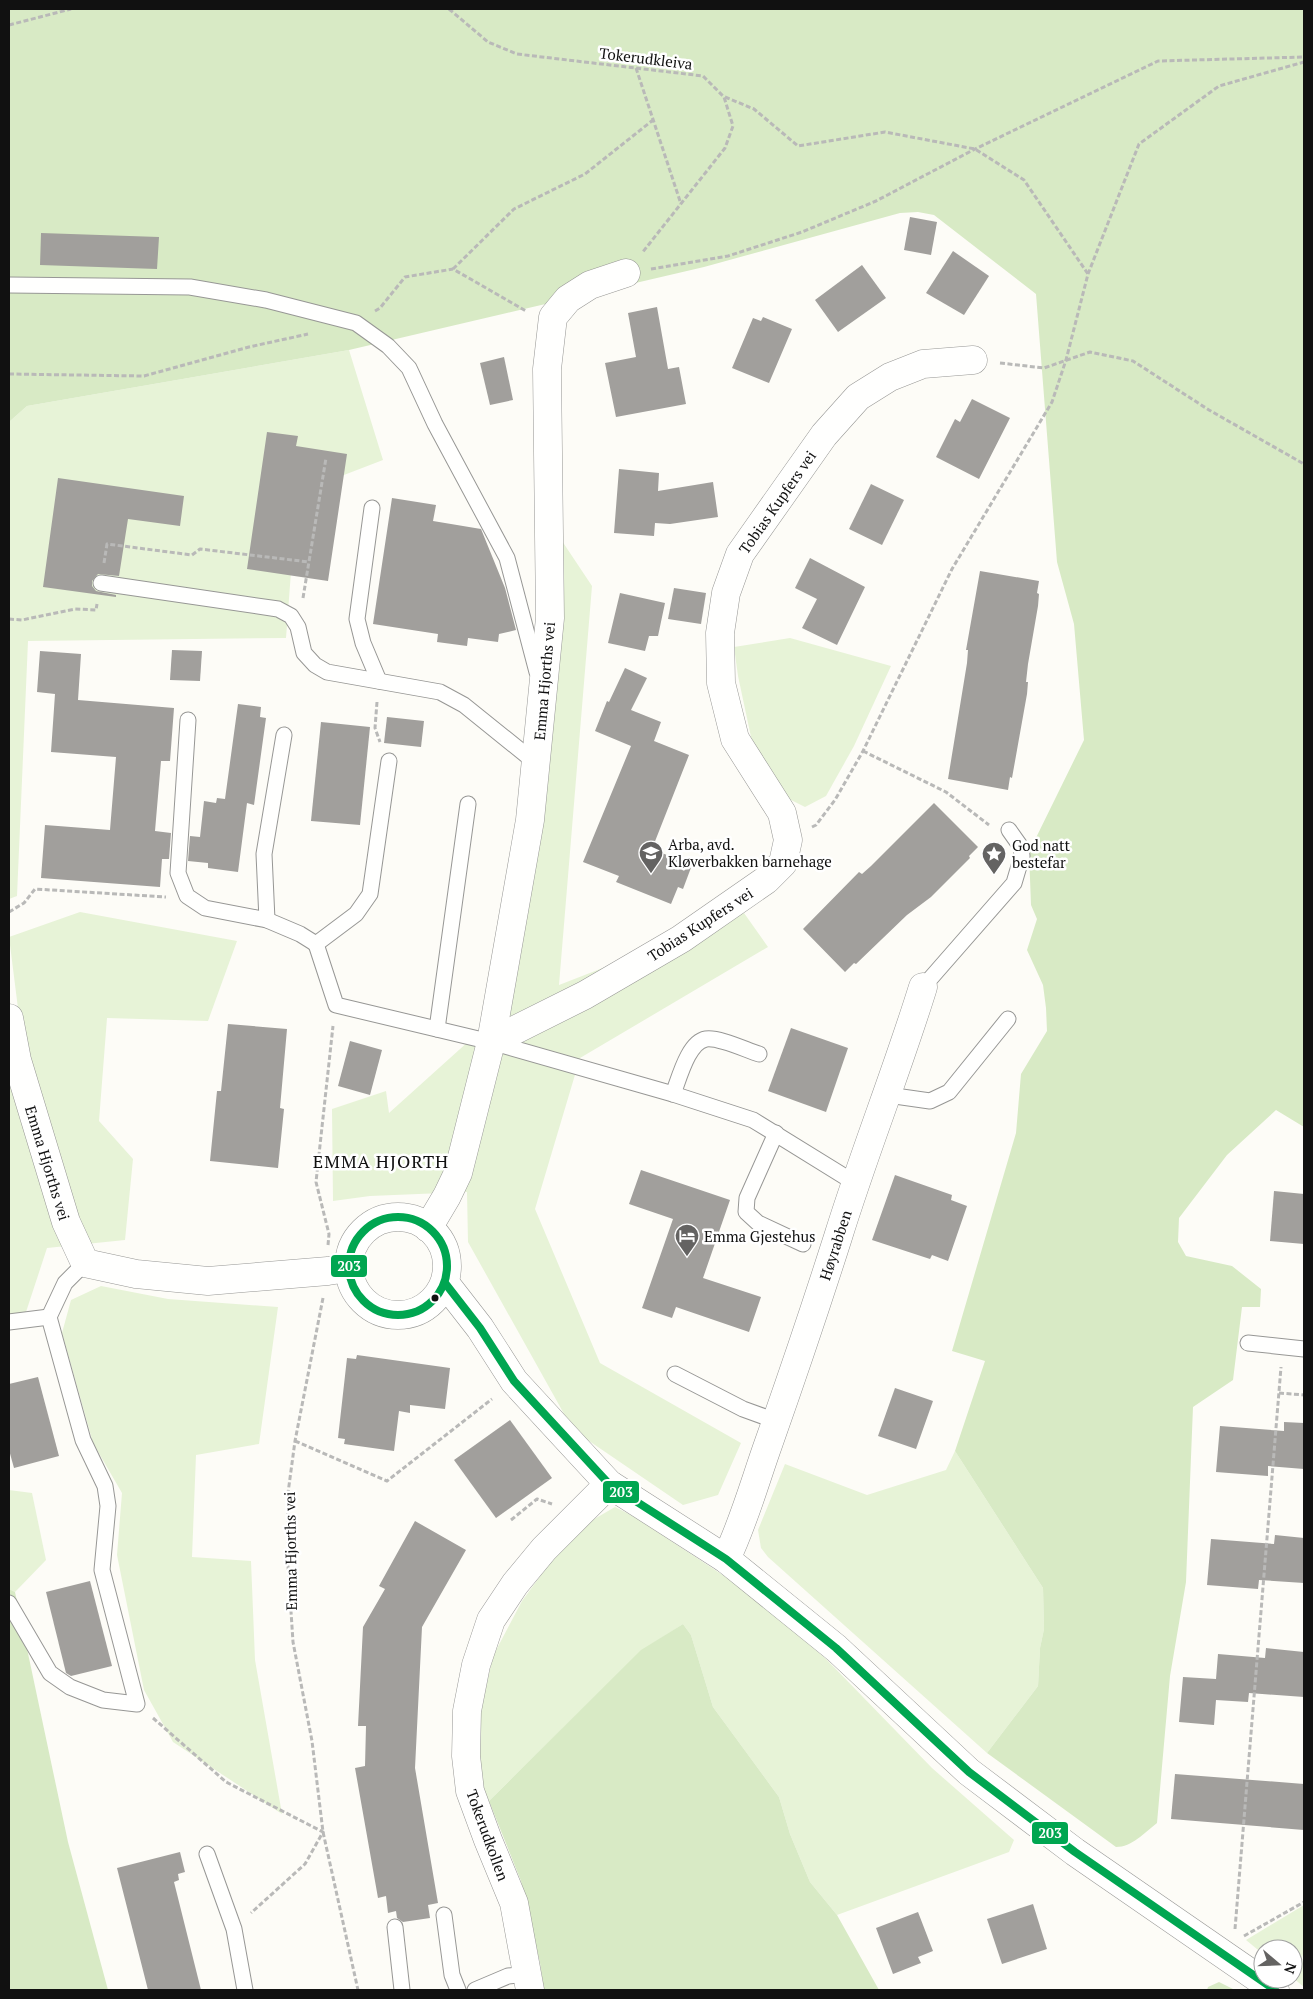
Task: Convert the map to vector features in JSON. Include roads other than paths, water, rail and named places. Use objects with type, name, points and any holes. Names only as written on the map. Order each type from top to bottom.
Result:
[{"type":"street","name":"Emma Hjorths vei","points":[[428,1228],[458,1173],[490,1042],[530,820],[550,618],[547,369],[553,317],[568,298],[590,285],[626,273]]},
{"type":"street","name":"Tobias Kupfers vei","points":[[490,1042],[585,994],[681,939],[766,880],[783,863],[788,840],[782,813],[735,739],[720,683],[720,633],[726,593],[740,554],[824,435],[858,397],[890,377],[923,364],[972,360]]},
{"type":"street","name":"Høyrabben","points":[[726,1559],[735,1540],[816,1306],[855,1183],[888,1095],[923,987]]},
{"type":"street","name":"Emma Hjorths vei","points":[[9,1018],[13,1061],[66,1222],[85,1263]]},
{"type":"street","points":[[394,1216],[410,1218],[436,1235],[445,1250],[448,1267],[445,1284],[436,1298],[423,1309],[407,1315],[390,1315],[374,1310],[361,1299],[352,1285],[338,1270],[367,1228],[380,1220],[394,1216]]},
{"type":"street","points":[[85,1263],[136,1274],[208,1281],[338,1270]]},
{"type":"street","points":[[445,1284],[480,1328],[514,1381],[609,1484],[726,1559],[836,1648],[969,1772],[1075,1852],[1227,1947],[1275,1990]]},
{"type":"street","name":"Tokerudkollen","points":[[529,1982],[514,1903],[470,1791],[466,1756],[467,1711],[476,1665],[491,1620],[515,1584],[544,1549],[609,1484]]},
{"type":"lane","points":[[9,285],[190,287],[266,300],[356,323],[388,346],[409,368],[435,424],[507,558],[543,693]]},
{"type":"lane","points":[[372,508],[357,619],[363,644],[379,681]]},
{"type":"lane","points":[[101,583],[278,609],[291,616],[298,627],[304,653],[314,665],[327,672],[440,692],[464,705],[536,763]]},
{"type":"lane","points":[[188,720],[178,873],[187,896],[205,908],[267,920],[300,934],[316,944],[336,1005],[490,1042],[673,1094],[753,1120],[855,1183]]},
{"type":"lane","points":[[267,920],[264,854],[284,735]]},
{"type":"lane","points":[[316,944],[356,914],[370,894],[389,761]]},
{"type":"lane","points":[[437,1029],[468,804]]},
{"type":"lane","points":[[923,987],[1014,883],[1022,856],[1021,846],[1009,830]]},
{"type":"lane","points":[[888,1095],[930,1101],[949,1092],[1008,1019]]},
{"type":"lane","points":[[673,1094],[687,1056],[695,1045],[705,1039],[716,1040],[759,1054]]},
{"type":"lane","points":[[776,1133],[747,1198],[746,1212],[758,1222],[803,1244]]},
{"type":"lane","points":[[9,1603],[50,1672],[70,1687],[102,1700],[137,1704],[102,1570],[108,1506],[105,1486],[83,1440],[49,1317],[65,1283],[85,1263]]},
{"type":"lane","points":[[9,1322],[49,1317]]},
{"type":"lane","points":[[1248,1343],[1304,1349]]},
{"type":"lane","points":[[675,1374],[743,1409],[776,1421]]},
{"type":"lane","points":[[207,1854],[234,1929],[244,1990]]},
{"type":"lane","points":[[444,1915],[452,1975],[458,1990]]},
{"type":"lane","points":[[395,1927],[402,1990]]},
{"type":"lane","points":[[474,1990],[508,1976],[529,1982]]},
{"type":"place","name":"Arba, avd. Kløverbakken barnehage","points":[[651,874]]},
{"type":"place","name":"God natt bestefar","points":[[994,875]]},
{"type":"place","name":"Emma Gjestehus","points":[[687,1257]]},
{"type":"district","name":"EMMA HJORTH","points":[[381,1161]]}]
